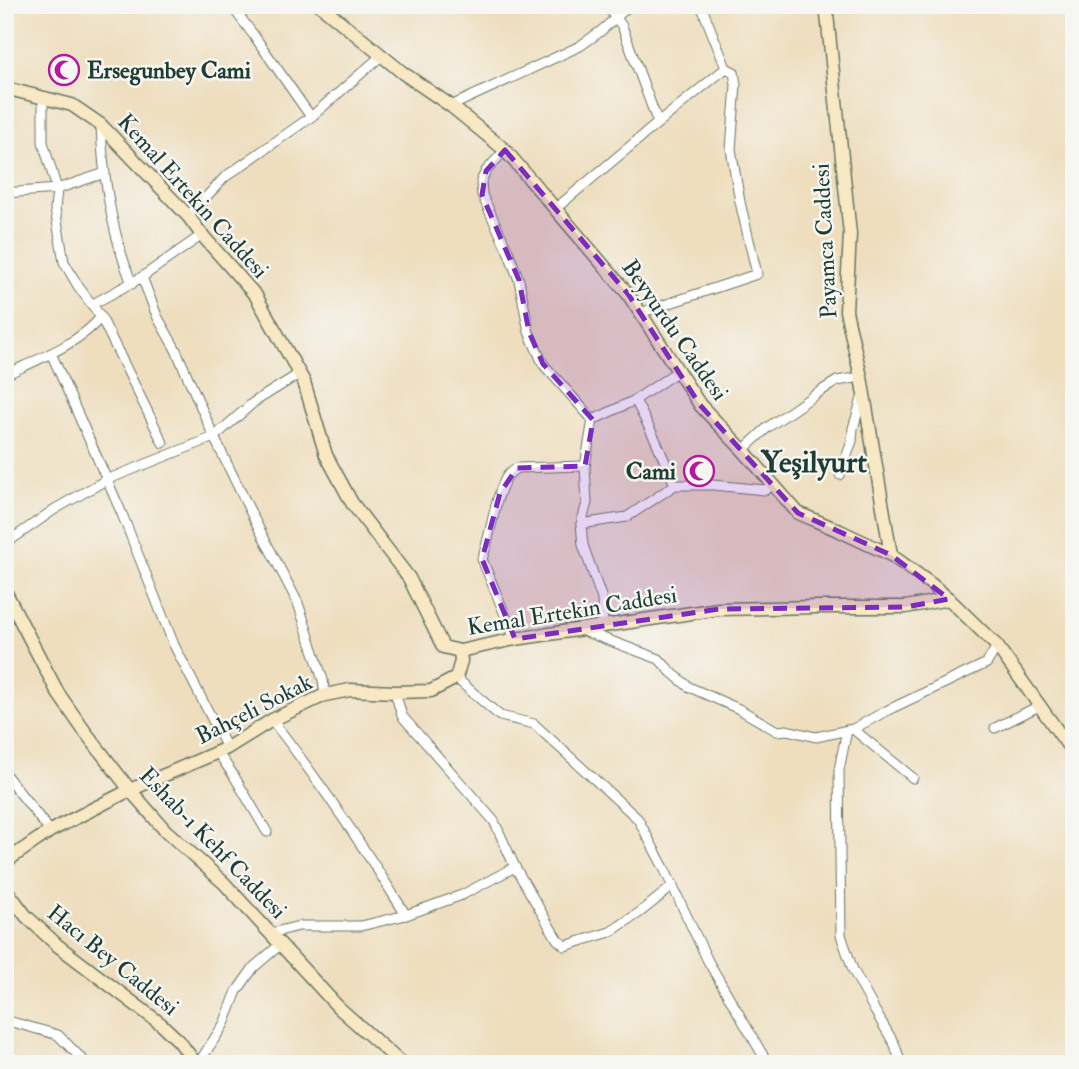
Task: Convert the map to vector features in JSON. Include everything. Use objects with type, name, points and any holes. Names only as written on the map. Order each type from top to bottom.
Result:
[{"type":"street","points":[[231,5],[311,117]]},
{"type":"street","name":"Beyyurdu Caddesi","points":[[320,5],[381,57],[451,106],[505,150],[628,294],[700,405],[798,513],[891,555],[949,599]]},
{"type":"street","points":[[606,5],[622,26],[658,123]]},
{"type":"street","points":[[451,106],[580,46],[601,32],[630,5]]},
{"type":"street","points":[[640,313],[757,274],[731,149],[736,85],[734,72],[726,68],[701,5]]},
{"type":"street","name":"Payamca Caddesi","points":[[826,5],[850,234],[846,312],[861,377],[891,555]]},
{"type":"street","points":[[188,216],[225,177],[311,117],[381,57]]},
{"type":"street","points":[[555,209],[726,68]]},
{"type":"street","name":"Kemal Ertekin Caddesi","points":[[5,88],[72,105],[102,125],[188,216],[256,296],[304,383],[326,455],[352,503],[409,578],[443,647],[460,651],[515,639],[719,609],[906,607],[949,599]]},
{"type":"street","points":[[43,98],[43,142],[57,190],[55,209],[64,262],[78,286],[102,317],[163,443]]},
{"type":"street","points":[[102,125],[102,156],[111,209],[122,261],[132,284]]},
{"type":"street","points":[[505,150],[486,171],[481,181],[482,195],[516,271],[529,332],[543,365],[593,419]]},
{"type":"street","points":[[5,193],[57,190],[105,173]]},
{"type":"street","points":[[93,304],[132,284],[202,235]]},
{"type":"street","points":[[142,277],[157,316],[176,350],[214,437],[298,603],[323,680],[325,695]]},
{"type":"street","points":[[5,375],[51,353],[92,328],[102,317]]},
{"type":"street","points":[[51,353],[122,514],[174,645],[234,776],[267,832]]},
{"type":"street","points":[[593,419],[635,400],[678,372]]},
{"type":"street","points":[[5,544],[55,509],[106,480],[214,437],[254,402],[299,374]]},
{"type":"street","points":[[743,450],[768,427],[826,387],[837,381],[861,377]]},
{"type":"street","points":[[840,475],[864,394]]},
{"type":"street","points":[[635,400],[675,485]]},
{"type":"street","points":[[593,419],[586,466],[587,503],[580,524],[583,545],[602,599],[603,627]]},
{"type":"street","points":[[515,639],[482,559],[500,494],[509,474],[517,468],[586,466]]},
{"type":"street","points":[[580,524],[627,517],[675,485],[713,485],[765,490],[772,485]]},
{"type":"street","name":"Eshab-ı Kehf Caddesi","points":[[6,594],[58,693],[130,790],[164,830],[224,883],[338,1007],[402,1064]]},
{"type":"street","points":[[949,599],[997,646],[1074,754]]},
{"type":"street","points":[[581,630],[659,659],[689,687],[739,709],[777,731],[787,730],[816,737],[850,729],[987,663],[997,646]]},
{"type":"street","points":[[460,651],[461,661],[456,678],[500,716],[534,724],[638,819],[708,961],[768,1064]]},
{"type":"street","name":"Bahçeli Sokak","points":[[5,862],[50,831],[130,790],[223,751],[272,720],[325,695],[350,690],[431,691],[456,678]]},
{"type":"street","points":[[395,692],[402,716],[494,821],[515,867],[557,939],[565,946],[610,932],[673,886]]},
{"type":"street","points":[[995,728],[1039,706]]},
{"type":"street","points":[[272,720],[365,848],[406,915]]},
{"type":"street","points":[[850,729],[913,778]]},
{"type":"street","points":[[850,729],[839,770],[841,935],[853,970],[895,1045],[901,1064]]},
{"type":"street","points":[[5,774],[50,831]]},
{"type":"street","points":[[271,933],[299,926],[361,926],[406,915],[462,895],[515,867]]},
{"type":"street","name":"Hacı Bey Caddesi","points":[[5,887],[26,916],[57,945],[161,1024],[197,1064]]},
{"type":"street","points":[[197,1064],[224,1024],[237,992],[254,967],[281,944]]},
{"type":"street","points":[[5,1020],[58,1035],[88,1064]]},
{"type":"highlighted area","points":[[505,150],[628,294],[700,405],[798,513],[891,555],[949,599],[906,607],[719,609],[515,639],[482,559],[500,493],[517,468],[585,466],[593,420],[543,364],[529,332],[519,280],[482,195],[486,171]]},
{"type":"place","name":"Ersegunbey Cami","points":[[64,70]]},
{"type":"place","name":"Cami","points":[[699,471]]},
{"type":"district","name":"Yeşilyurt","points":[[814,462]]}]
